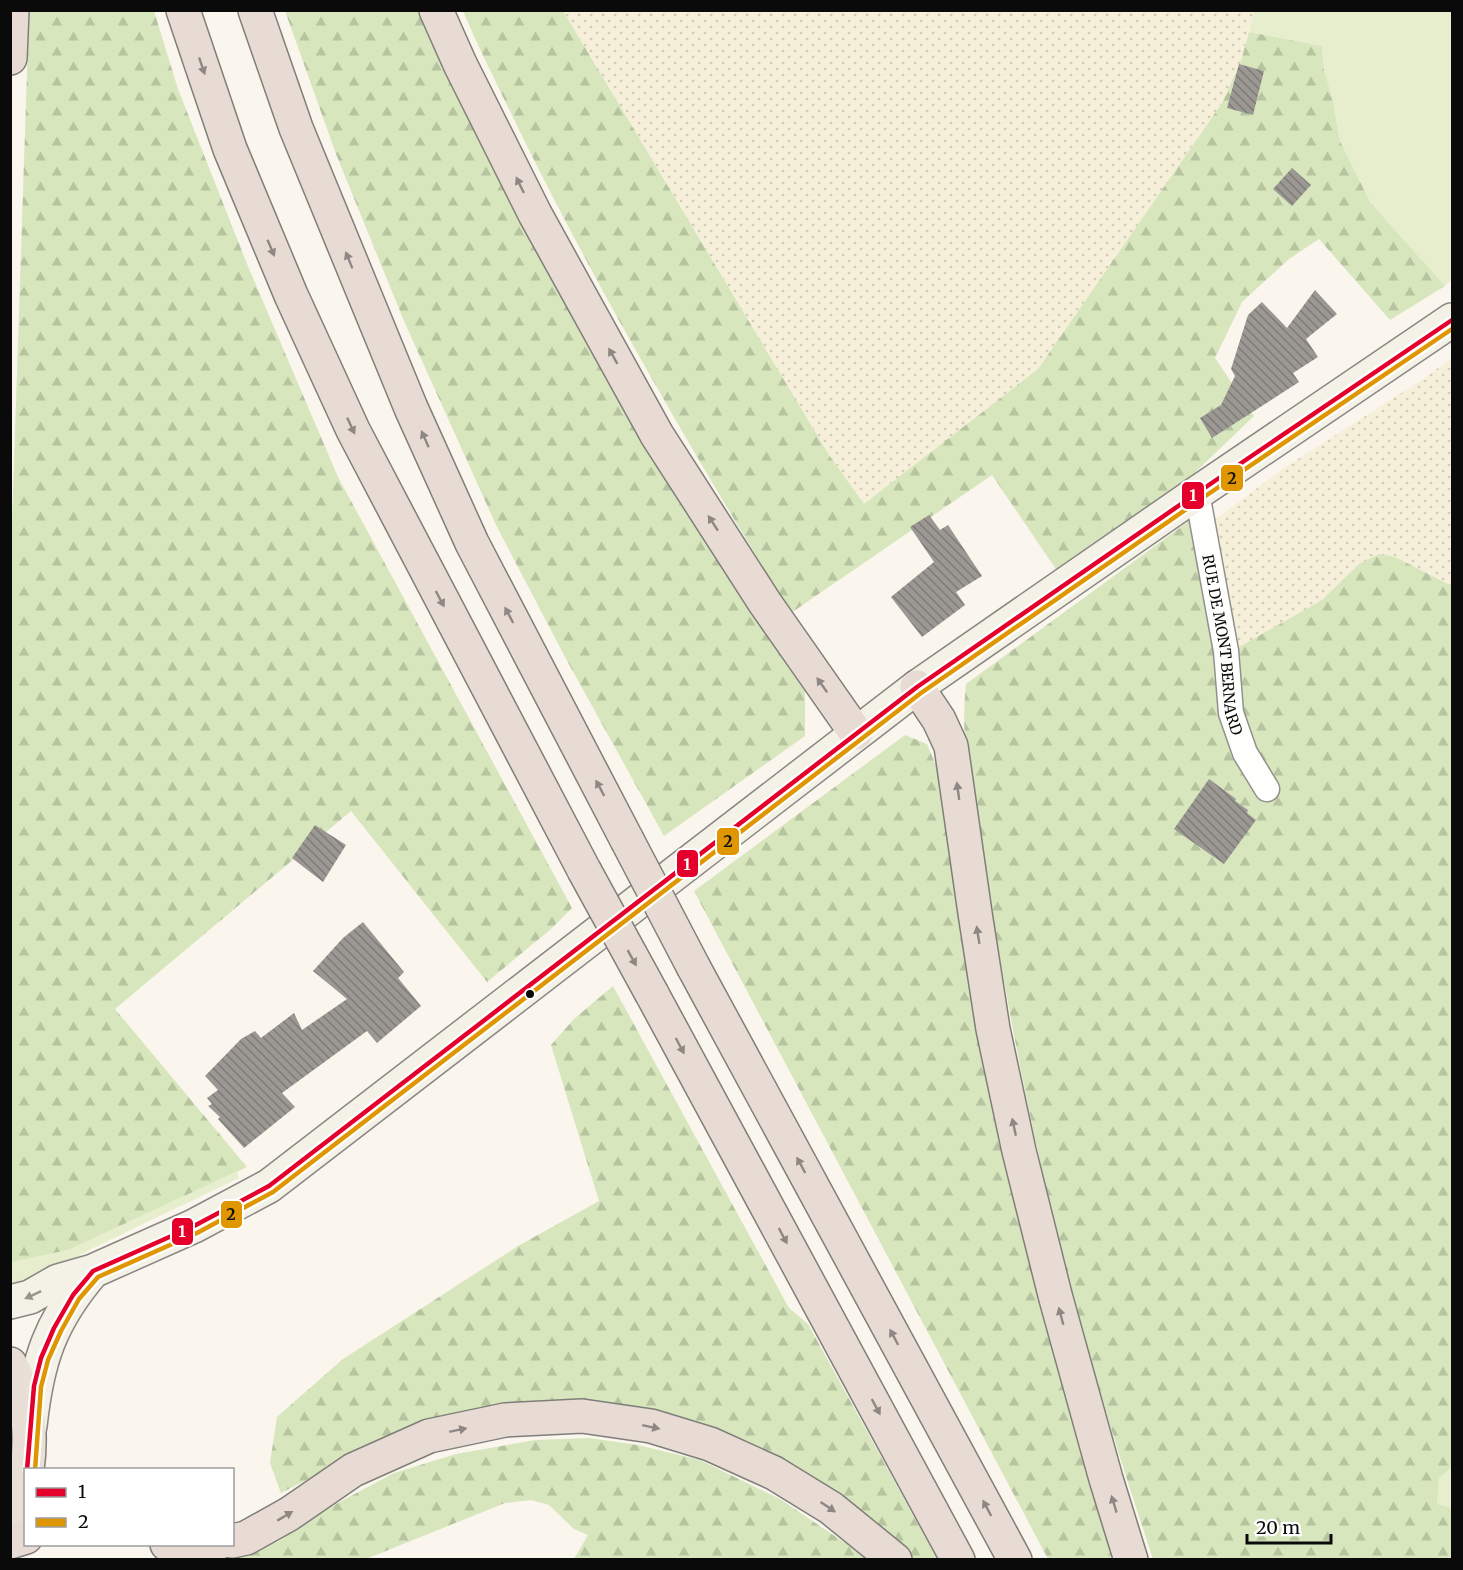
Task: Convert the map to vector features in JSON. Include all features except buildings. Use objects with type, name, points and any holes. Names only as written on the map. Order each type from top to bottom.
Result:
[{"type":"highway","points":[[10,58],[12,10]]},
{"type":"highway","points":[[183,10],[230,149],[291,295],[353,430],[584,870],[958,1560]]},
{"type":"highway","points":[[255,10],[296,128],[353,269],[425,440],[472,543],[694,968],[1015,1560]]},
{"type":"highway","points":[[436,10],[460,64],[535,214],[657,435],[765,603],[856,733]]},
{"type":"highway","points":[[917,687],[939,720],[951,746],[993,1029],[1019,1152],[1055,1295],[1131,1560]]},
{"type":"highway","points":[[10,1364],[25,1401],[30,1431],[26,1468]]},
{"type":"highway","points":[[234,1541],[246,1538],[289,1514],[353,1470],[429,1436],[505,1420],[582,1416],[651,1426],[710,1444],[774,1473],[831,1508],[895,1560]]},
{"type":"highway","points":[[10,1513],[16,1504],[24,1478]]},
{"type":"main road","points":[[10,1302],[30,1297],[58,1281],[93,1271],[194,1226],[269,1186],[917,687],[1452,320]]},
{"type":"main road","points":[[30,1431],[34,1386],[41,1359],[54,1328],[73,1295],[93,1271]]},
{"type":"street","name":"RUE DE MONT BERNARD","points":[[1197,493],[1226,651],[1230,713],[1245,753],[1268,789]]},
{"type":"shaded area","points":[[563,11],[1254,11],[1241,61],[1222,103],[1038,369],[864,504],[829,455]]},
{"type":"shaded area","points":[[1452,358],[1452,586],[1395,557],[1359,564],[1322,600],[1231,652],[1212,522],[1284,468]]},
{"type":"green space","points":[[29,11],[154,11],[178,89],[247,264],[338,477],[572,908],[551,929],[487,982],[351,811],[115,1009],[247,1167],[68,1250],[11,1262],[10,583]]},
{"type":"green space","points":[[285,11],[419,11],[430,36],[756,617],[805,692],[805,736],[664,836],[565,657],[496,525],[404,321],[336,154]]},
{"type":"green space","points":[[463,11],[563,11],[829,455],[864,504],[1038,369],[1222,103],[1241,61],[1249,32],[1322,46],[1324,70],[1332,97],[1340,141],[1370,202],[1445,286],[1390,320],[1319,239],[1289,259],[1242,302],[1215,358],[1254,416],[1183,484],[1066,584],[992,475],[791,613],[720,496],[618,319],[523,138]]},
{"type":"green space","points":[[1254,11],[1452,11],[1452,279],[1445,286],[1370,202],[1340,141],[1332,97],[1324,70],[1322,46],[1249,32]]},
{"type":"green space","points":[[1189,521],[1211,568],[1223,656],[1322,600],[1359,564],[1379,554],[1395,557],[1452,586],[1452,1467],[1439,1478],[1437,1504],[1452,1508],[1452,1559],[1153,1559],[1103,1401],[1058,1240],[1022,1077],[971,799],[965,741],[966,684]]},
{"type":"green space","points":[[905,735],[927,744],[937,768],[956,866],[1121,1559],[1048,1559],[694,891]]},
{"type":"green space","points":[[613,986],[789,1308],[808,1324],[937,1559],[912,1559],[877,1524],[786,1465],[625,1411],[388,1438],[281,1493],[270,1463],[277,1417],[343,1359],[518,1246],[599,1201],[551,1045],[574,1019]]},
{"type":"green space","points":[[237,1172],[239,1178],[91,1249],[11,1293],[10,1262],[68,1250]]},
{"type":"green space","points":[[589,1438],[638,1445],[700,1460],[780,1499],[857,1551],[865,1559],[574,1559],[588,1535],[574,1529],[549,1505],[531,1500],[505,1503],[366,1559],[228,1560],[277,1542],[334,1505],[394,1473],[456,1454],[535,1440]]},
{"type":"green space","points":[[1452,1467],[1452,1508],[1437,1504],[1439,1478]]},
{"type":"transit line","name":"1","points":[[27,1468],[34,1386],[41,1358],[54,1328],[73,1295],[93,1271],[194,1226],[269,1186],[917,687],[1452,320]]},
{"type":"transit line","name":"2","points":[[35,1468],[41,1387],[48,1360],[79,1299],[98,1277],[197,1233],[273,1192],[921,693],[1452,329]]}]
